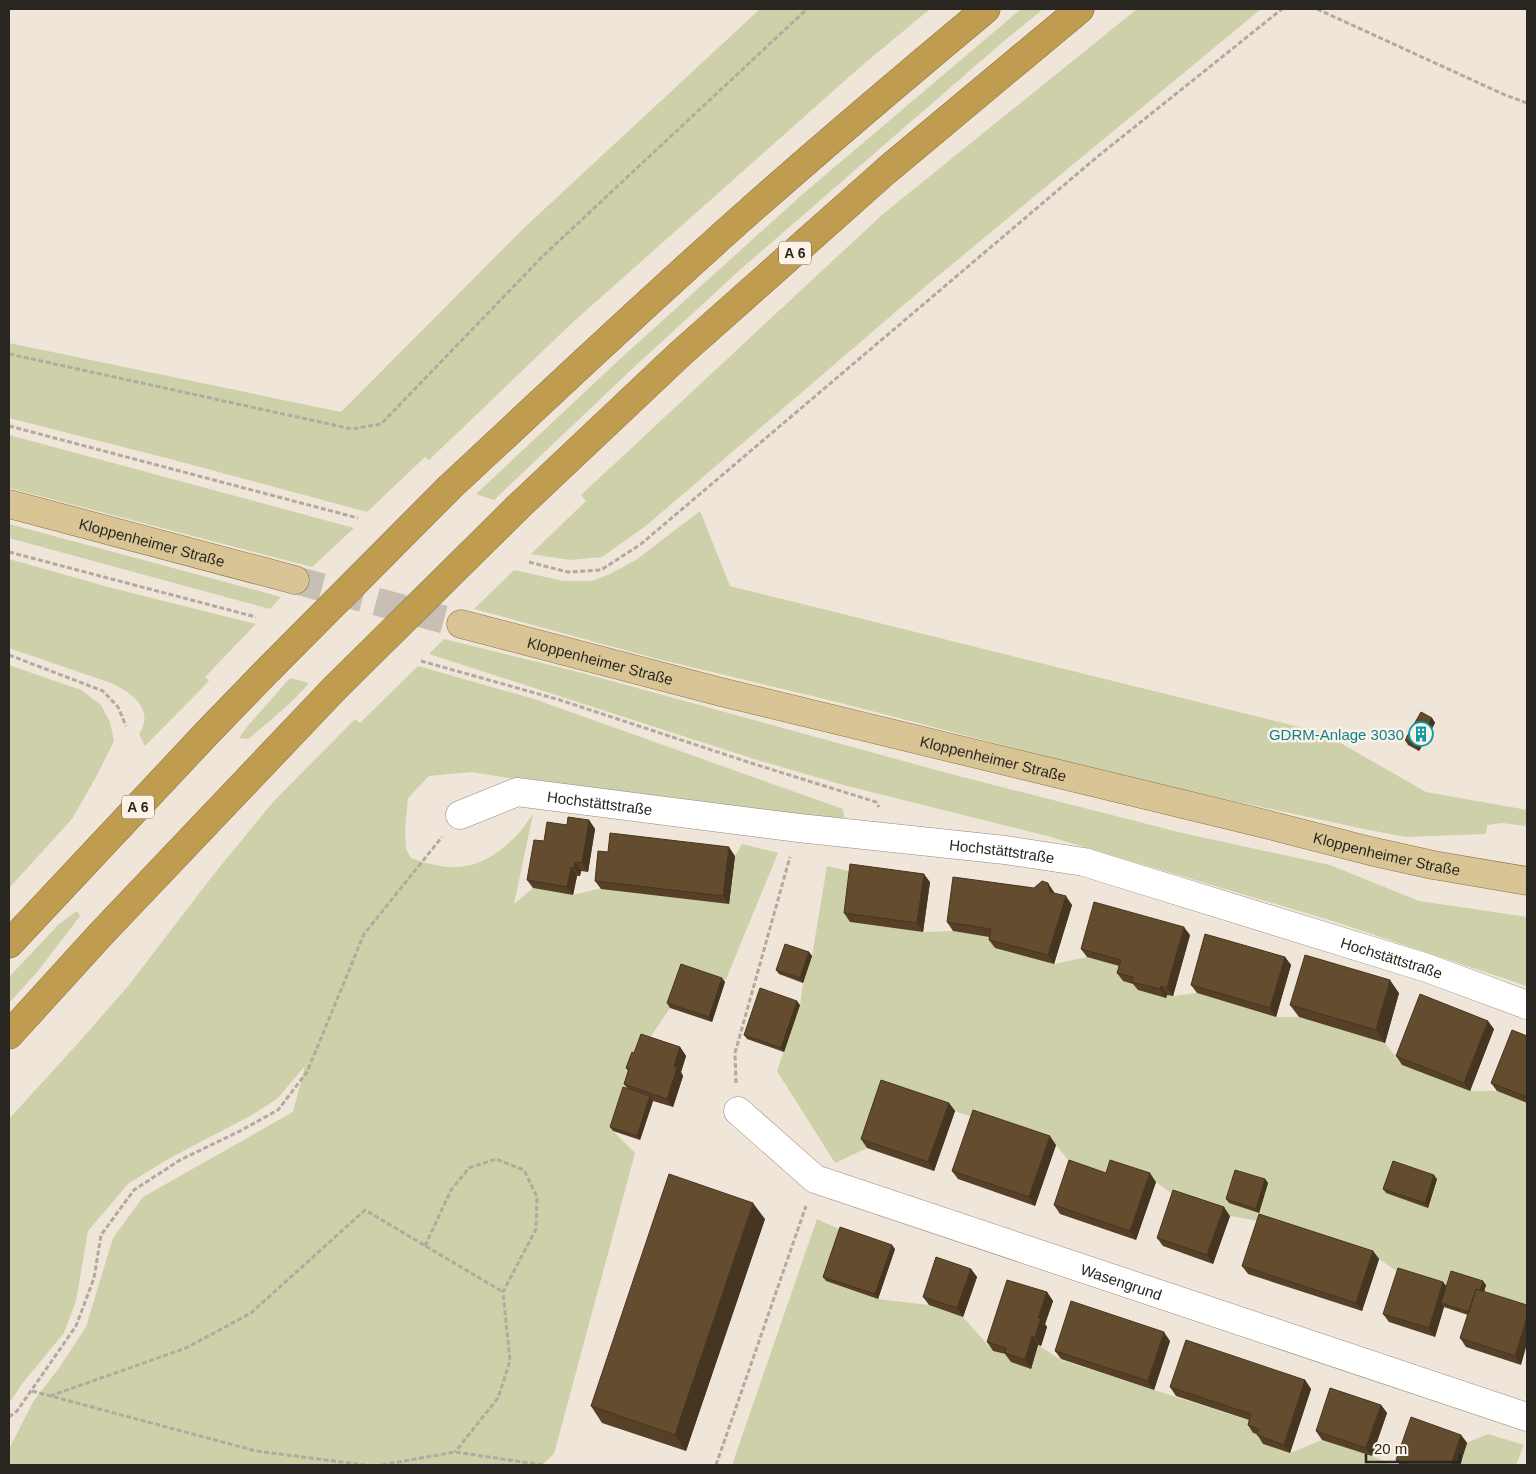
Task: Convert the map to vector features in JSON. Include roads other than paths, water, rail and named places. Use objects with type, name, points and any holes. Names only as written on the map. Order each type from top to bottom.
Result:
[{"type":"highway","name":"A 6","points":[[9,944],[207,733],[450,487],[752,208],[986,9]]},
{"type":"highway","name":"A 6","points":[[9,1035],[101,934],[334,689],[518,507],[680,354],[880,177],[1080,9]]},
{"type":"main road","name":"Kloppenheimer Straße","points":[[9,504],[295,580]]},
{"type":"main road","name":"Kloppenheimer Straße","points":[[461,624],[721,692],[1370,851],[1433,865],[1527,881]]},
{"type":"street","name":"Hochstättstraße","points":[[460,815],[517,792],[799,828],[1005,850],[1084,862],[1427,968],[1527,1005]]},
{"type":"street","name":"Wasengrund","points":[[738,1111],[815,1179],[1527,1417]]},
{"type":"tunnel","points":[[295,580],[461,624]]},
{"type":"place","name":"GDRM-Anlage 3030","points":[[1421,734]]}]
